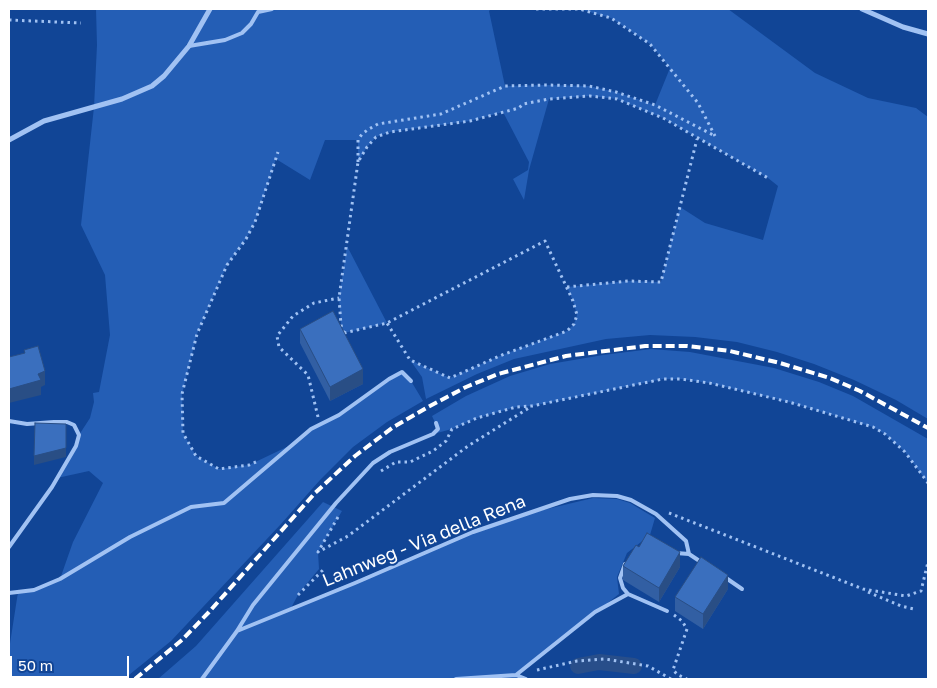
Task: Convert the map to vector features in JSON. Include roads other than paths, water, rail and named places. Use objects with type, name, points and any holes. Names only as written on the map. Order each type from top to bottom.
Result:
[{"type":"street","points":[[9,140],[44,121],[122,99],[152,86],[164,76],[189,46],[210,9]]},
{"type":"street","points":[[862,9],[903,27],[928,34]]},
{"type":"lane","points":[[189,46],[225,40],[242,33],[251,24],[258,12],[272,9]]},
{"type":"lane","points":[[9,593],[34,590],[60,579],[130,537],[191,507],[224,503],[311,429],[339,415],[389,379],[402,372],[411,381]]},
{"type":"lane","points":[[9,421],[27,424],[67,422],[74,425],[79,435],[76,446],[52,487],[9,547]]},
{"type":"lane","points":[[202,679],[237,631],[253,605],[336,503],[373,463],[390,452],[432,434],[438,429],[436,423]]},
{"type":"lane","name":"Lahnweg - Via della Rena","points":[[237,631],[473,532],[570,499],[593,495],[617,496],[631,500],[656,514],[686,541],[689,554]]},
{"type":"lane","points":[[670,550],[676,553],[689,554],[704,564]]},
{"type":"lane","points":[[628,561],[621,572],[620,578],[623,588],[628,594],[667,612]]},
{"type":"lane","points":[[719,574],[742,589]]},
{"type":"lane","points":[[516,675],[595,612],[628,594]]},
{"type":"lane","points":[[456,679],[516,675],[526,679]]},
{"type":"waterway","points":[[578,666],[599,662],[634,666]]},
{"type":"railway","points":[[135,679],[182,640],[315,493],[355,456],[392,428],[428,407],[466,387],[498,374],[566,356],[645,346],[687,346],[730,351],[830,378],[860,391],[928,428]]}]
